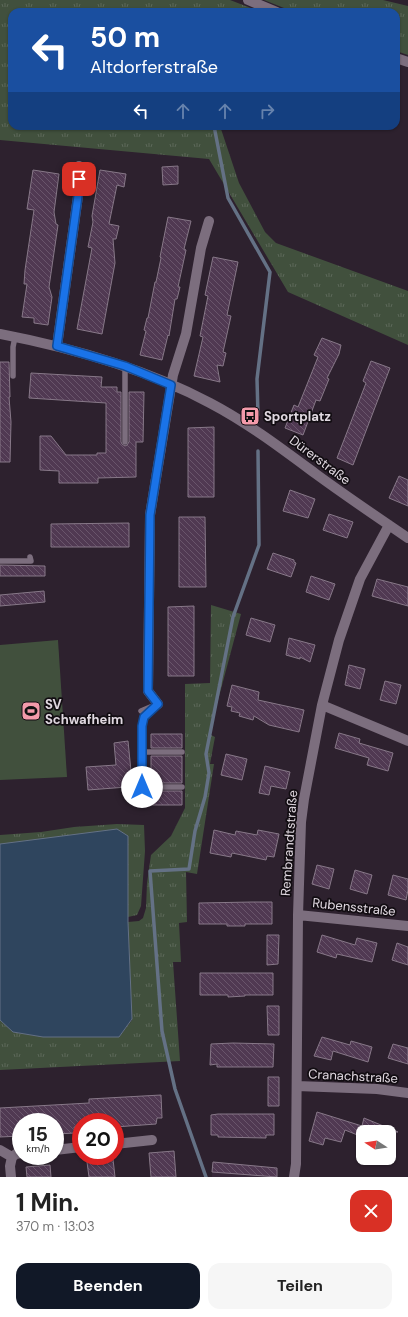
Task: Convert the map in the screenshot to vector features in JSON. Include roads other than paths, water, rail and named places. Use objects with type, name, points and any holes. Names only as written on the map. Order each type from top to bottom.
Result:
[{"type":"street","points":[[248,0],[267,8]]},
{"type":"street","points":[[57,346],[79,189],[78,166]]},
{"type":"street","points":[[158,704],[148,691],[145,602],[150,515],[173,375],[186,334],[201,248],[209,221]]},
{"type":"street","name":"Dürerstraße","points":[[0,334],[57,346],[125,366],[210,403],[276,443],[370,513],[408,538]]},
{"type":"street","name":"Rembrandtstraße","points":[[294,1177],[296,1164],[298,915],[303,807],[309,767],[322,705],[339,640],[349,608],[366,566],[389,525]]},
{"type":"street","points":[[322,705],[408,741]]},
{"type":"street","name":"Rubensstraße","points":[[298,915],[408,926]]},
{"type":"street","name":"Cranachstraße","points":[[297,1086],[377,1089],[408,1093]]},
{"type":"street","points":[[124,1143],[152,1140]]},
{"type":"street","points":[[0,1150],[12,1154]]},
{"type":"street","points":[[11,1177],[10,1166],[12,1162]]},
{"type":"lane","points":[[13,376],[13,347],[15,337]]},
{"type":"lane","points":[[125,366],[125,442]]},
{"type":"lane","points":[[0,561],[31,561],[30,558]]},
{"type":"lane","points":[[141,711],[158,704]]},
{"type":"lane","points":[[158,704],[144,717],[142,726],[142,787],[182,787]]},
{"type":"lane","points":[[142,752],[182,752]]},
{"type":"water","points":[[117,829],[128,836],[128,922],[132,1019],[119,1037],[43,1037],[13,1032],[0,1020],[0,844]]},
{"type":"waterway","points":[[215,130],[228,198],[270,272],[257,379],[258,415]]},
{"type":"waterway","points":[[206,1177],[175,1089],[162,1031],[150,871],[189,869],[195,831],[205,797],[209,773],[206,754],[233,617],[259,545],[258,451]]},
{"type":"place","name":"Sportplatz","points":[[250,416]]},
{"type":"place","name":"SV Schwafheim","points":[[31,711]]}]
